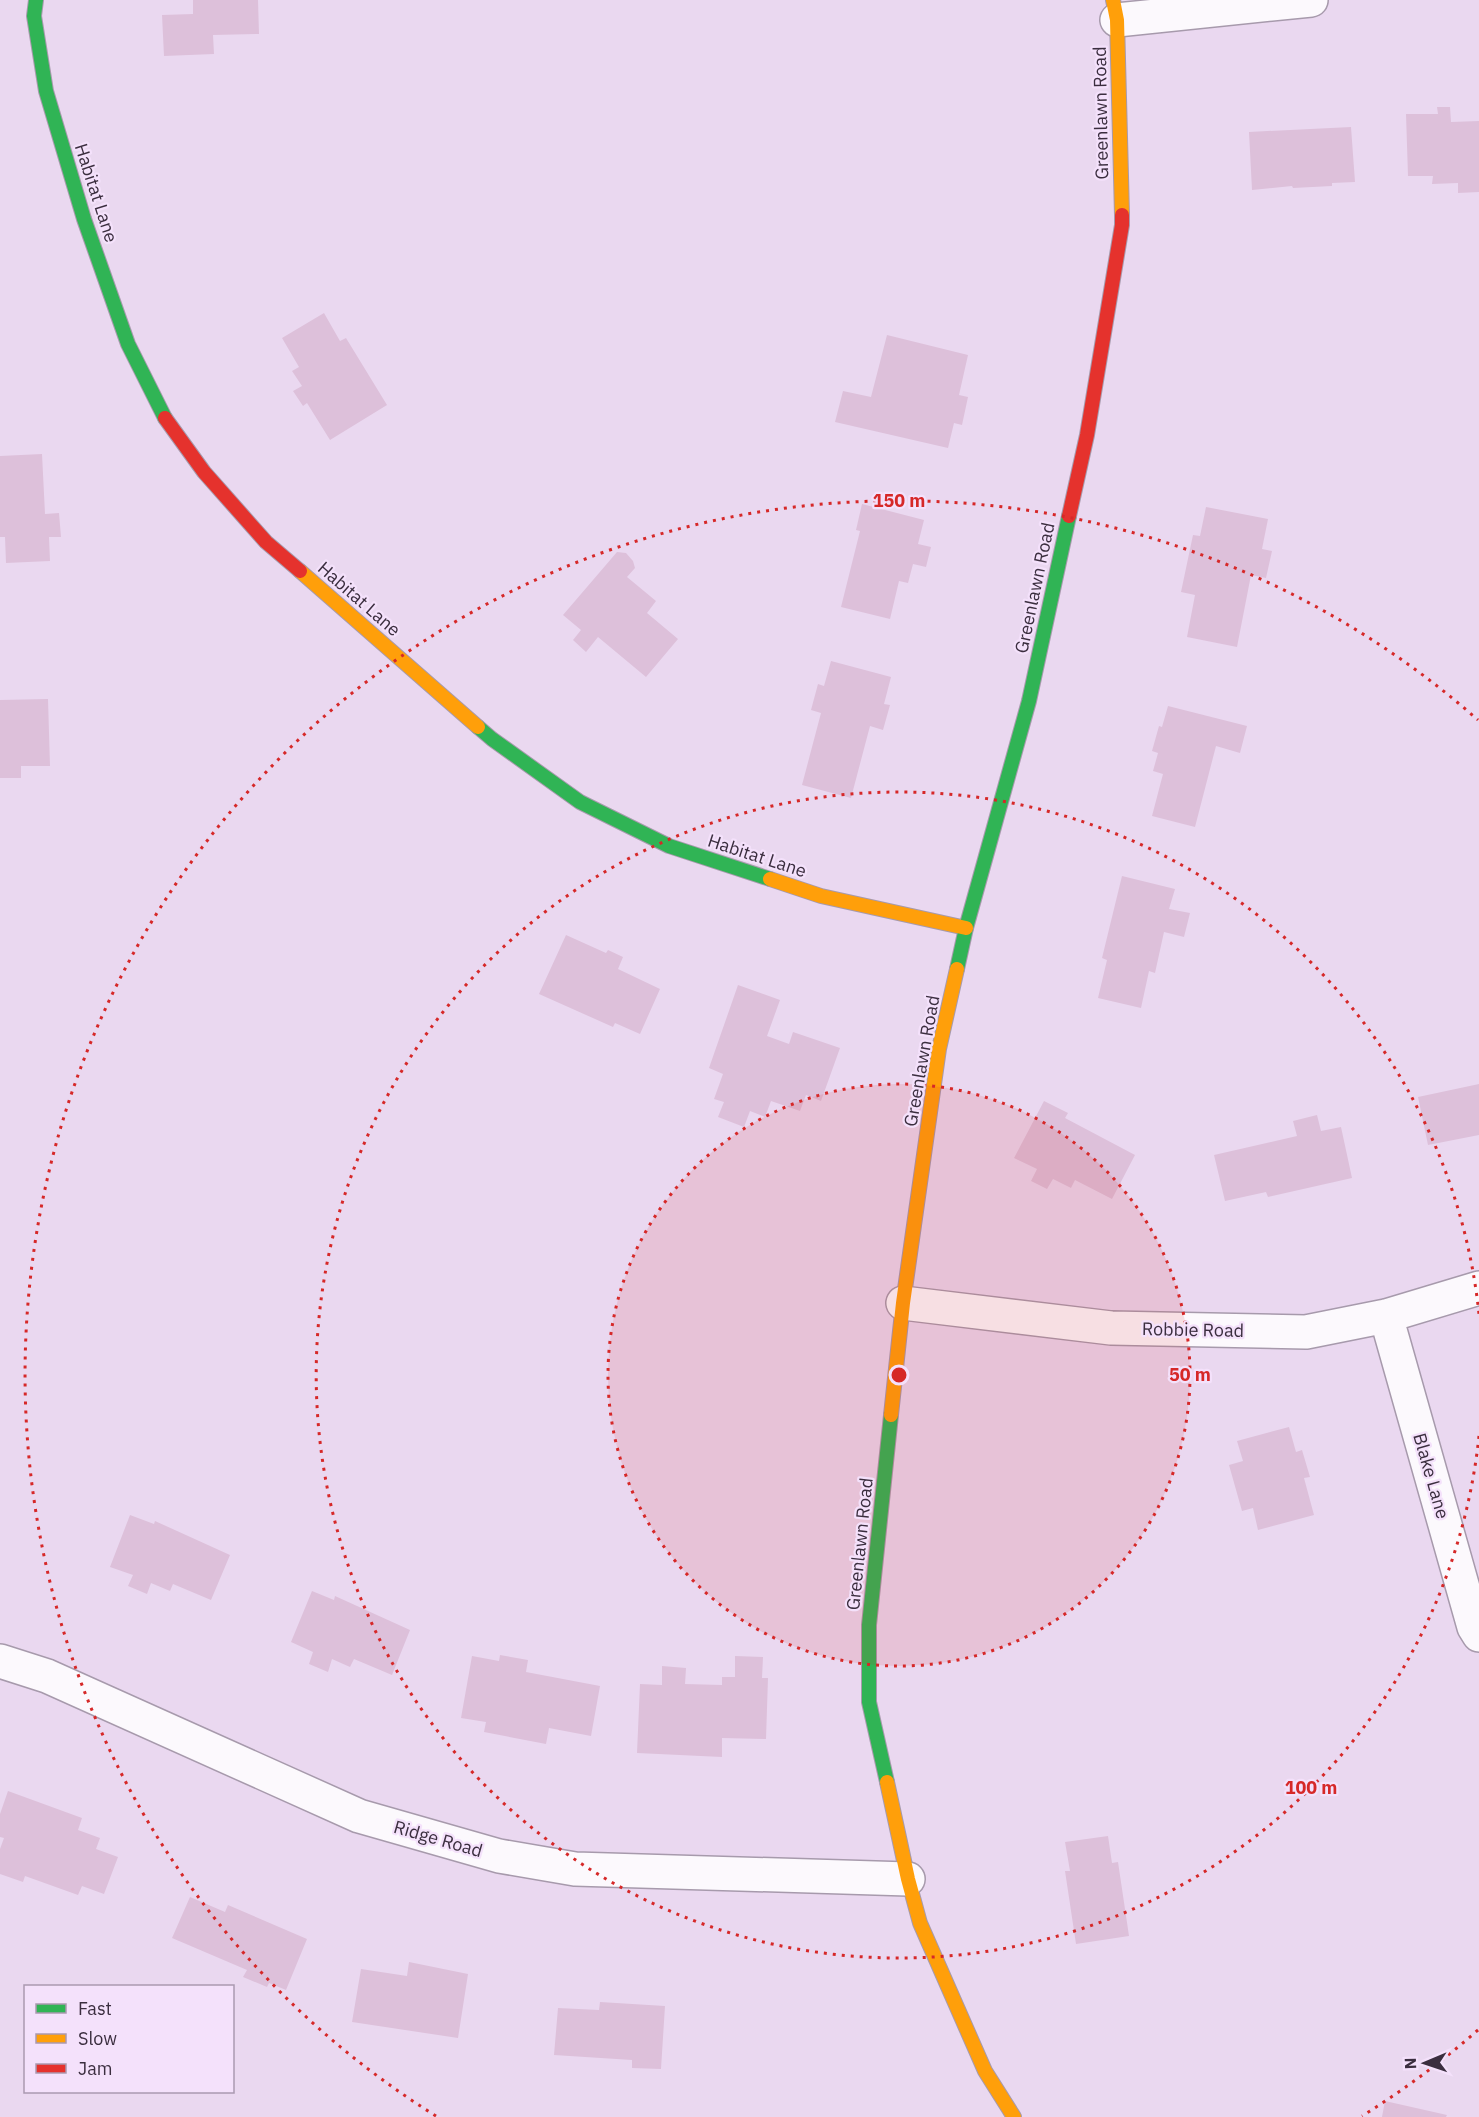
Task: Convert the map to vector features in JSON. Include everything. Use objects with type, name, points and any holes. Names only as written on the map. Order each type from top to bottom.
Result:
[{"type":"street","name":"Habitat Lane","points":[[36,0],[34,16],[46,91],[84,219],[129,344],[167,422],[204,472],[266,542],[492,739],[580,802],[669,846],[821,896],[966,928]]},
{"type":"street","points":[[1115,10],[1311,0]]},
{"type":"street","name":"Greenlawn Road","points":[[1014,2117],[985,2071],[920,1923],[869,1702],[869,1625],[903,1303],[939,1049],[966,928],[1029,700],[1087,435],[1122,225],[1115,10]]},
{"type":"street","name":"Robbie Road","points":[[903,1303],[1111,1328],[1306,1332],[1386,1316],[1479,1288]]},
{"type":"street","name":"Blake Lane","points":[[1386,1316],[1474,1627],[1479,1635]]},
{"type":"street","name":"Ridge Road","points":[[0,1661],[47,1676],[359,1816],[499,1856],[575,1869],[908,1879]]},
{"type":"building","points":[[193,0],[258,0],[259,34],[213,35],[214,54],[164,56],[162,15],[193,14]]},
{"type":"building","points":[[1437,107],[1450,107],[1451,122],[1479,121],[1479,192],[1458,193],[1458,183],[1432,184],[1433,176],[1408,176],[1406,114],[1438,114]]},
{"type":"building","points":[[1351,127],[1355,182],[1332,183],[1332,186],[1293,188],[1292,186],[1252,190],[1249,132]]},
{"type":"building","points":[[324,313],[340,341],[346,338],[387,405],[330,440],[307,403],[303,406],[293,391],[302,386],[292,371],[299,367],[282,338]]},
{"type":"building","points":[[887,335],[968,355],[959,395],[968,397],[962,425],[954,423],[948,448],[835,422],[843,391],[871,397]]},
{"type":"building","points":[[42,454],[45,514],[59,513],[61,537],[49,537],[50,561],[6,563],[5,537],[0,537],[0,456]]},
{"type":"building","points":[[862,504],[924,520],[918,544],[931,547],[926,567],[913,564],[908,583],[899,581],[890,619],[841,607],[860,531],[856,530]]},
{"type":"building","points":[[1206,507],[1268,519],[1262,549],[1272,551],[1266,578],[1251,575],[1237,647],[1187,637],[1195,595],[1181,592],[1193,535],[1200,536]]},
{"type":"building","points":[[617,552],[626,553],[633,561],[635,568],[627,577],[656,601],[647,613],[678,639],[646,677],[598,637],[586,652],[573,640],[581,630],[563,615]]},
{"type":"building","points":[[831,661],[891,677],[884,704],[890,705],[883,730],[870,726],[851,798],[802,785],[821,713],[811,710],[818,684],[824,686]]},
{"type":"building","points":[[48,699],[50,766],[21,766],[21,778],[0,778],[0,700]]},
{"type":"building","points":[[1168,706],[1247,726],[1240,753],[1216,746],[1195,827],[1152,816],[1163,774],[1153,771],[1158,753],[1152,751]]},
{"type":"building","points":[[1122,876],[1175,889],[1169,909],[1190,913],[1184,937],[1164,932],[1155,973],[1149,971],[1141,1008],[1098,998],[1107,960],[1102,958]]},
{"type":"building","points":[[566,935],[606,953],[608,950],[623,957],[618,969],[660,989],[640,1034],[615,1023],[613,1027],[539,994]]},
{"type":"building","points":[[738,985],[780,1000],[767,1036],[789,1044],[793,1032],[840,1048],[821,1101],[806,1095],[800,1111],[771,1101],[765,1117],[750,1111],[744,1127],[718,1117],[724,1102],[714,1099],[723,1074],[709,1068]]},
{"type":"building","points":[[1479,1084],[1479,1135],[1428,1145],[1418,1097]]},
{"type":"building","points":[[1044,1101],[1068,1113],[1065,1118],[1135,1155],[1112,1199],[1075,1180],[1071,1188],[1053,1179],[1047,1189],[1031,1181],[1037,1169],[1014,1158]]},
{"type":"building","points":[[1317,1115],[1321,1131],[1341,1127],[1352,1178],[1268,1197],[1266,1192],[1225,1201],[1214,1155],[1297,1136],[1293,1121]]},
{"type":"building","points":[[1289,1427],[1296,1452],[1302,1450],[1310,1477],[1304,1478],[1314,1515],[1258,1530],[1253,1508],[1242,1511],[1229,1465],[1243,1461],[1237,1441]]},
{"type":"building","points":[[130,1515],[154,1524],[155,1521],[230,1555],[211,1600],[173,1584],[170,1591],[151,1583],[147,1594],[128,1586],[133,1575],[110,1567]]},
{"type":"building","points":[[312,1591],[334,1600],[335,1596],[410,1630],[392,1675],[354,1659],[350,1667],[332,1659],[328,1672],[309,1664],[313,1652],[291,1642]]},
{"type":"building","points":[[500,1655],[528,1660],[526,1672],[600,1686],[591,1736],[549,1728],[546,1744],[484,1732],[486,1722],[461,1718],[472,1656],[499,1661]]},
{"type":"building","points":[[735,1656],[763,1657],[762,1678],[768,1678],[766,1739],[722,1738],[722,1757],[637,1753],[640,1684],[662,1685],[662,1666],[686,1668],[685,1684],[722,1685],[722,1677],[735,1677]]},
{"type":"building","points":[[8,1791],[82,1818],[78,1830],[100,1838],[96,1849],[118,1857],[104,1894],[82,1886],[78,1895],[25,1876],[23,1882],[0,1874],[0,1849],[4,1838],[0,1837],[0,1814]]},
{"type":"building","points":[[1108,1836],[1112,1863],[1118,1862],[1129,1936],[1076,1944],[1065,1871],[1070,1871],[1065,1842]]},
{"type":"building","points":[[190,1897],[225,1912],[228,1905],[307,1939],[286,1990],[269,1983],[267,1987],[243,1977],[247,1970],[172,1938]]},
{"type":"building","points":[[409,1962],[468,1974],[458,2038],[352,2022],[361,1969],[407,1976]]},
{"type":"building","points":[[600,2002],[665,2006],[661,2069],[632,2068],[632,2060],[554,2055],[558,2008],[599,2010]]},
{"type":"building","points":[[1385,2101],[1447,2115],[1446,2117],[1382,2117]]},
{"type":"traffic: fast","points":[[36,0],[34,16],[46,91],[84,219],[128,344],[165,418]]},
{"type":"traffic: fast","points":[[957,969],[966,928],[1029,701],[1069,516]]},
{"type":"traffic: fast","points":[[478,727],[580,802],[669,846],[770,879]]},
{"type":"traffic: fast","points":[[887,1782],[869,1702],[869,1625],[891,1415]]},
{"type":"traffic: slow","points":[[1113,0],[1117,20],[1122,215]]},
{"type":"traffic: slow","points":[[300,571],[478,727]]},
{"type":"traffic: slow","points":[[770,879],[821,896],[966,928]]},
{"type":"traffic: slow","points":[[891,1415],[903,1303],[939,1049],[957,969]]},
{"type":"traffic: slow","points":[[887,1782],[920,1923],[985,2071],[1014,2117]]},
{"type":"traffic: jam","points":[[1069,516],[1087,435],[1122,215]]},
{"type":"traffic: jam","points":[[165,418],[204,472],[266,542],[300,571]]}]
